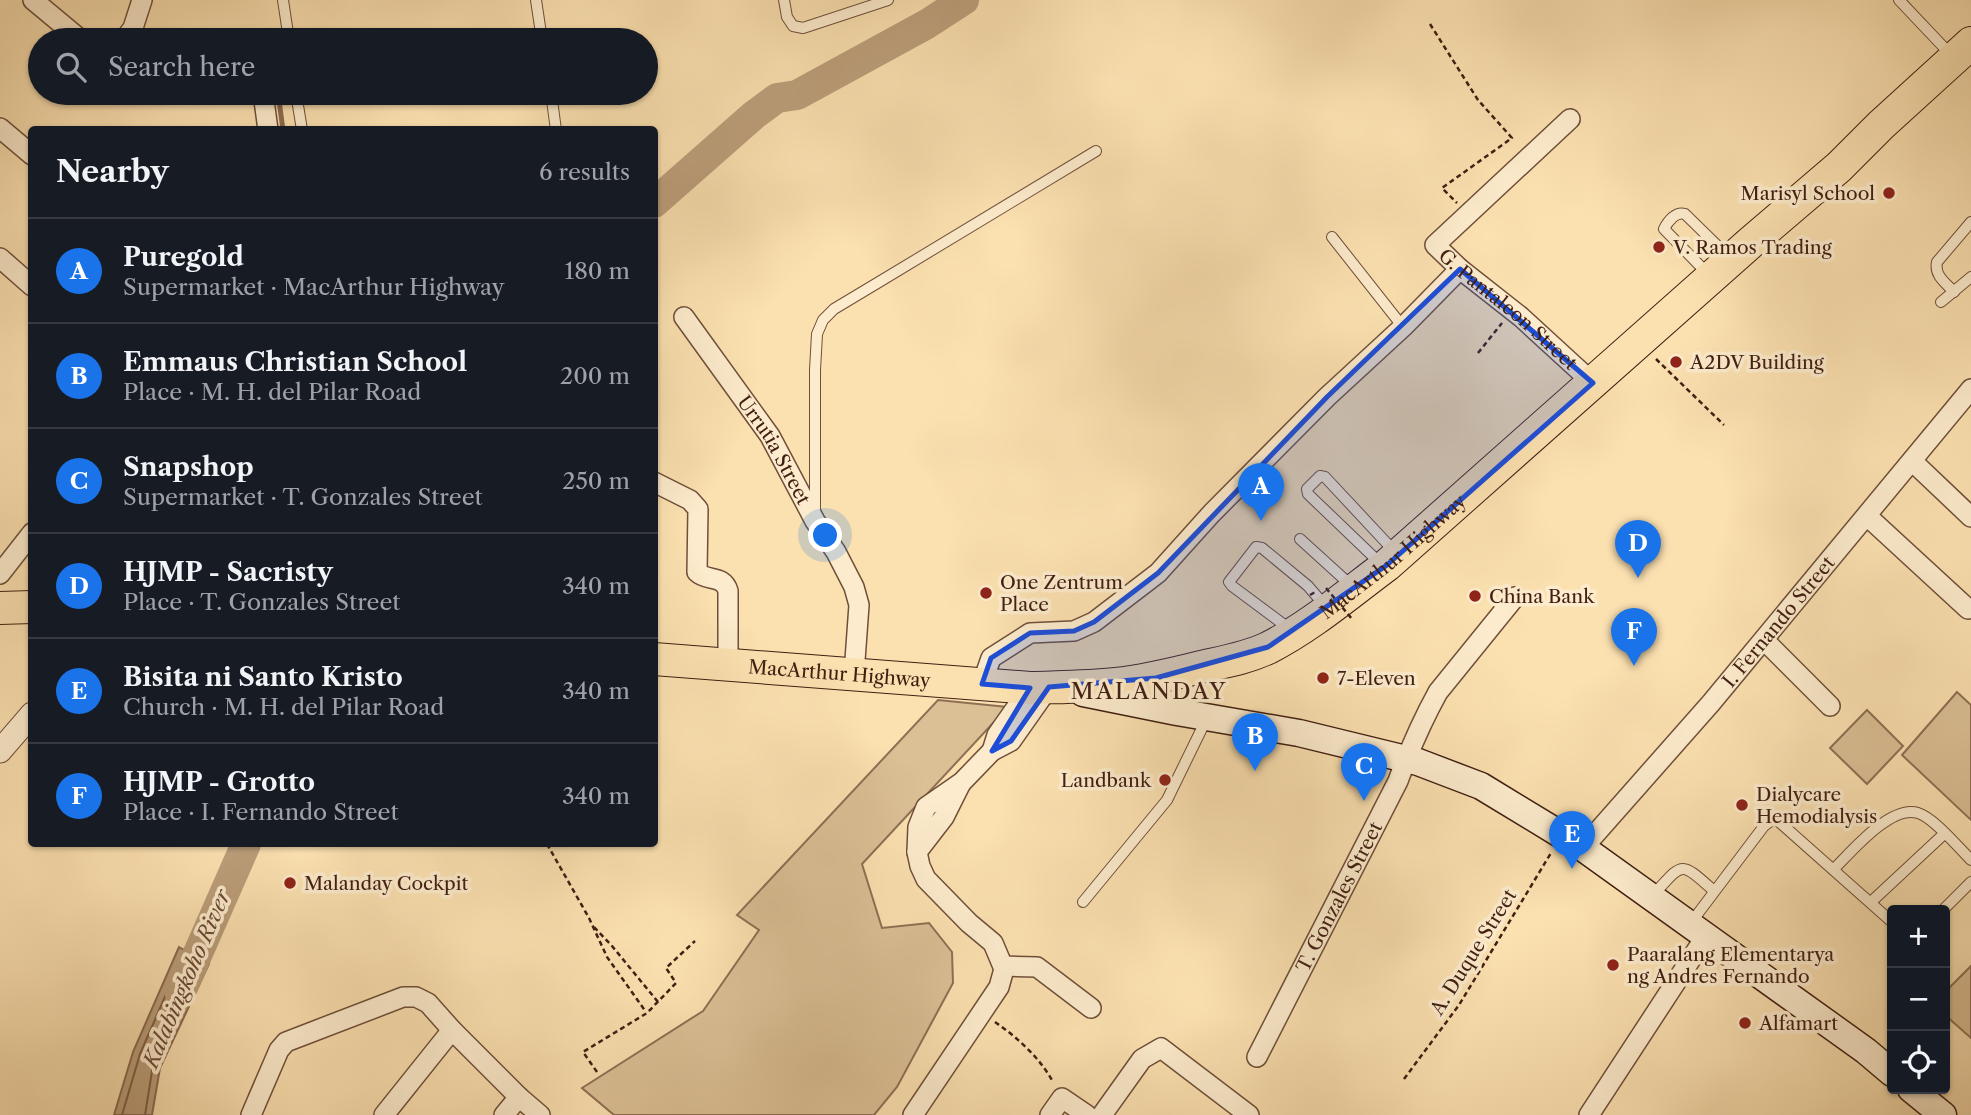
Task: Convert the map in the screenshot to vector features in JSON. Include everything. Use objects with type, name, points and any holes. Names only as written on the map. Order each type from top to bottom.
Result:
[{"type":"highway","name":"MacArthur Highway","points":[[658,659],[1045,687],[1116,684],[1156,678],[1259,651],[1293,633],[1327,600],[1391,561],[1839,167],[1963,51]]},
{"type":"highway","points":[[0,608],[28,607]]},
{"type":"main road","points":[[1156,678],[1164,698],[1177,712]]},
{"type":"main road","points":[[1045,687],[1299,733],[1406,759],[1481,786],[1572,842],[1651,896],[1887,1069]]},
{"type":"main road","points":[[1917,1094],[1942,1115]]},
{"type":"street","points":[[33,0],[67,28]]},
{"type":"street","points":[[133,28],[142,0]]},
{"type":"street","points":[[265,105],[267,126]]},
{"type":"street","name":"G. Pantaleon Street","points":[[1570,119],[1435,245],[1460,270],[1521,317],[1593,383]]},
{"type":"street","points":[[0,128],[28,152]]},
{"type":"street","points":[[0,258],[28,282]]},
{"type":"street","points":[[982,684],[991,658],[1033,632],[1074,631],[1094,622],[1158,573],[1212,513],[1327,397],[1460,270]]},
{"type":"street","name":"Urrutia Street","points":[[684,317],[770,436],[854,587],[859,605],[854,674]]},
{"type":"street","name":"I. Fernando Street","points":[[1572,842],[1711,703],[1971,390]]},
{"type":"street","points":[[1912,461],[1971,517]]},
{"type":"street","points":[[658,484],[690,500],[698,509],[697,572],[701,576],[720,580],[726,585],[728,666]]},
{"type":"street","points":[[1867,516],[1968,608]]},
{"type":"street","points":[[0,574],[28,539]]},
{"type":"street","name":"T. Gonzales Street","points":[[1257,1058],[1398,782],[1438,692],[1515,597]]},
{"type":"street","points":[[1764,640],[1830,706]]},
{"type":"street","points":[[913,1115],[999,987],[1004,969],[993,943],[969,923],[926,879],[917,852],[944,817],[962,782],[992,751],[997,735],[1045,687]]},
{"type":"street","points":[[5,740],[28,718]]},
{"type":"street","points":[[1589,1115],[1698,930]]},
{"type":"street","points":[[1003,966],[1037,967],[1091,1008]]},
{"type":"street","points":[[251,1115],[279,1050],[286,1042],[403,997],[416,997],[428,1003],[519,1097],[540,1115]]},
{"type":"street","points":[[384,1115],[452,1030]]},
{"type":"street","points":[[1102,1115],[1142,1059],[1161,1048],[1249,1115]]},
{"type":"street","points":[[504,1115],[519,1097]]},
{"type":"street","points":[[1050,1115],[1062,1098],[1087,1115]]},
{"type":"lane","points":[[283,0],[287,28]]},
{"type":"lane","points":[[536,0],[540,28]]},
{"type":"lane","points":[[784,0],[787,17],[793,26],[803,28],[888,0]]},
{"type":"lane","points":[[1899,0],[1963,51]]},
{"type":"lane","points":[[298,105],[301,126]]},
{"type":"lane","points":[[553,105],[555,126]]},
{"type":"lane","points":[[0,120],[28,144]]},
{"type":"lane","points":[[815,521],[815,370],[817,334],[823,320],[834,309],[1096,151]]},
{"type":"lane","points":[[1676,214],[1685,214],[1721,268],[1664,229],[1676,214]]},
{"type":"lane","points":[[1955,292],[1938,275],[1937,262],[1971,222]]},
{"type":"lane","points":[[1332,237],[1403,327]]},
{"type":"lane","points":[[1941,302],[1971,277]]},
{"type":"lane","points":[[1325,477],[1391,561],[1308,494],[1307,489],[1317,478],[1325,477]]},
{"type":"lane","points":[[1300,539],[1344,579]]},
{"type":"lane","points":[[1293,633],[1289,627],[1229,582],[1256,547],[1262,548],[1327,600]]},
{"type":"lane","points":[[1083,902],[1167,800],[1208,717]]},
{"type":"lane","points":[[1834,869],[1879,826],[1909,811],[1928,818],[1971,860]]},
{"type":"lane","points":[[1698,930],[1714,891],[1764,826],[1773,819],[1887,917]]},
{"type":"lane","points":[[1871,902],[1944,834]]},
{"type":"lane","points":[[1651,896],[1682,868],[1689,870],[1714,891]]},
{"type":"lane","points":[[1948,905],[1971,882]]},
{"type":"path","points":[[1430,24],[1478,100],[1512,138],[1442,188],[1470,215]]},
{"type":"path","points":[[1478,353],[1504,321]]},
{"type":"path","points":[[1639,342],[1724,425]]},
{"type":"path","name":"A. Duque Street","points":[[1404,1079],[1572,842]]},
{"type":"path","points":[[549,847],[607,957],[647,1013]]},
{"type":"path","points":[[592,925],[658,1002]]},
{"type":"path","points":[[597,1072],[583,1052],[647,1013],[676,984],[666,968],[695,941]]},
{"type":"path","points":[[981,1013],[1003,1028],[1044,1067],[1062,1098]]},
{"type":"highlighted area","points":[[1460,269],[1593,383],[1387,565],[1268,647],[1156,678],[1049,687],[1011,741],[992,751],[1030,688],[982,684],[991,658],[1030,633],[1074,631],[1094,622],[1158,573],[1327,397]]},
{"type":"shaded area","points":[[1957,692],[1971,705],[1971,820],[1902,755]]},
{"type":"shaded area","points":[[938,700],[1008,707],[862,864],[882,928],[929,923],[952,952],[953,983],[897,1087],[874,1115],[614,1115],[582,1088],[703,1011],[759,930],[737,915]]},
{"type":"shaded area","points":[[1867,710],[1903,746],[1867,784],[1830,748]]},
{"type":"shaded area","points":[[1971,966],[1971,1038],[1950,1019],[1950,987]]},
{"type":"water","points":[[179,947],[209,964],[160,1068],[152,1115],[114,1115],[133,1052]]},
{"type":"waterway","name":"Kalabingkoho River","points":[[658,199],[777,98],[797,95],[927,24],[964,0]]},
{"type":"waterway","points":[[280,105],[282,126]]},
{"type":"waterway","name":"Kalabingkoho River","points":[[180,994],[245,847]]},
{"type":"place","name":"Marisyl School","points":[[1889,193]]},
{"type":"place","name":"V. Ramos Trading","points":[[1659,247]]},
{"type":"place","name":"A2DV Building","points":[[1676,362]]},
{"type":"place","name":"Puregold","points":[[1261,521]]},
{"type":"place","name":"HJMP - Sacristy","points":[[1638,578]]},
{"type":"place","name":"One Zentrum Place","points":[[986,593]]},
{"type":"place","name":"China Bank","points":[[1475,596]]},
{"type":"place","name":"HJMP - Grotto","points":[[1634,666]]},
{"type":"place","name":"7-Eleven","points":[[1323,678]]},
{"type":"place","name":"Emmaus Christian School","points":[[1255,771]]},
{"type":"place","name":"Landbank","points":[[1165,780]]},
{"type":"place","name":"Snapshop","points":[[1364,801]]},
{"type":"place","name":"Dialycare Hemodialysis","points":[[1742,805]]},
{"type":"place","name":"Bisita ni Santo Kristo","points":[[1572,869]]},
{"type":"place","name":"Malanday Cockpit","points":[[290,883]]},
{"type":"place","name":"Paaralang Elementarya ng Andres Fernando","points":[[1613,965]]},
{"type":"place","name":"Alfamart","points":[[1745,1023]]},
{"type":"district","name":"MALANDAY","points":[[1149,691]]}]
